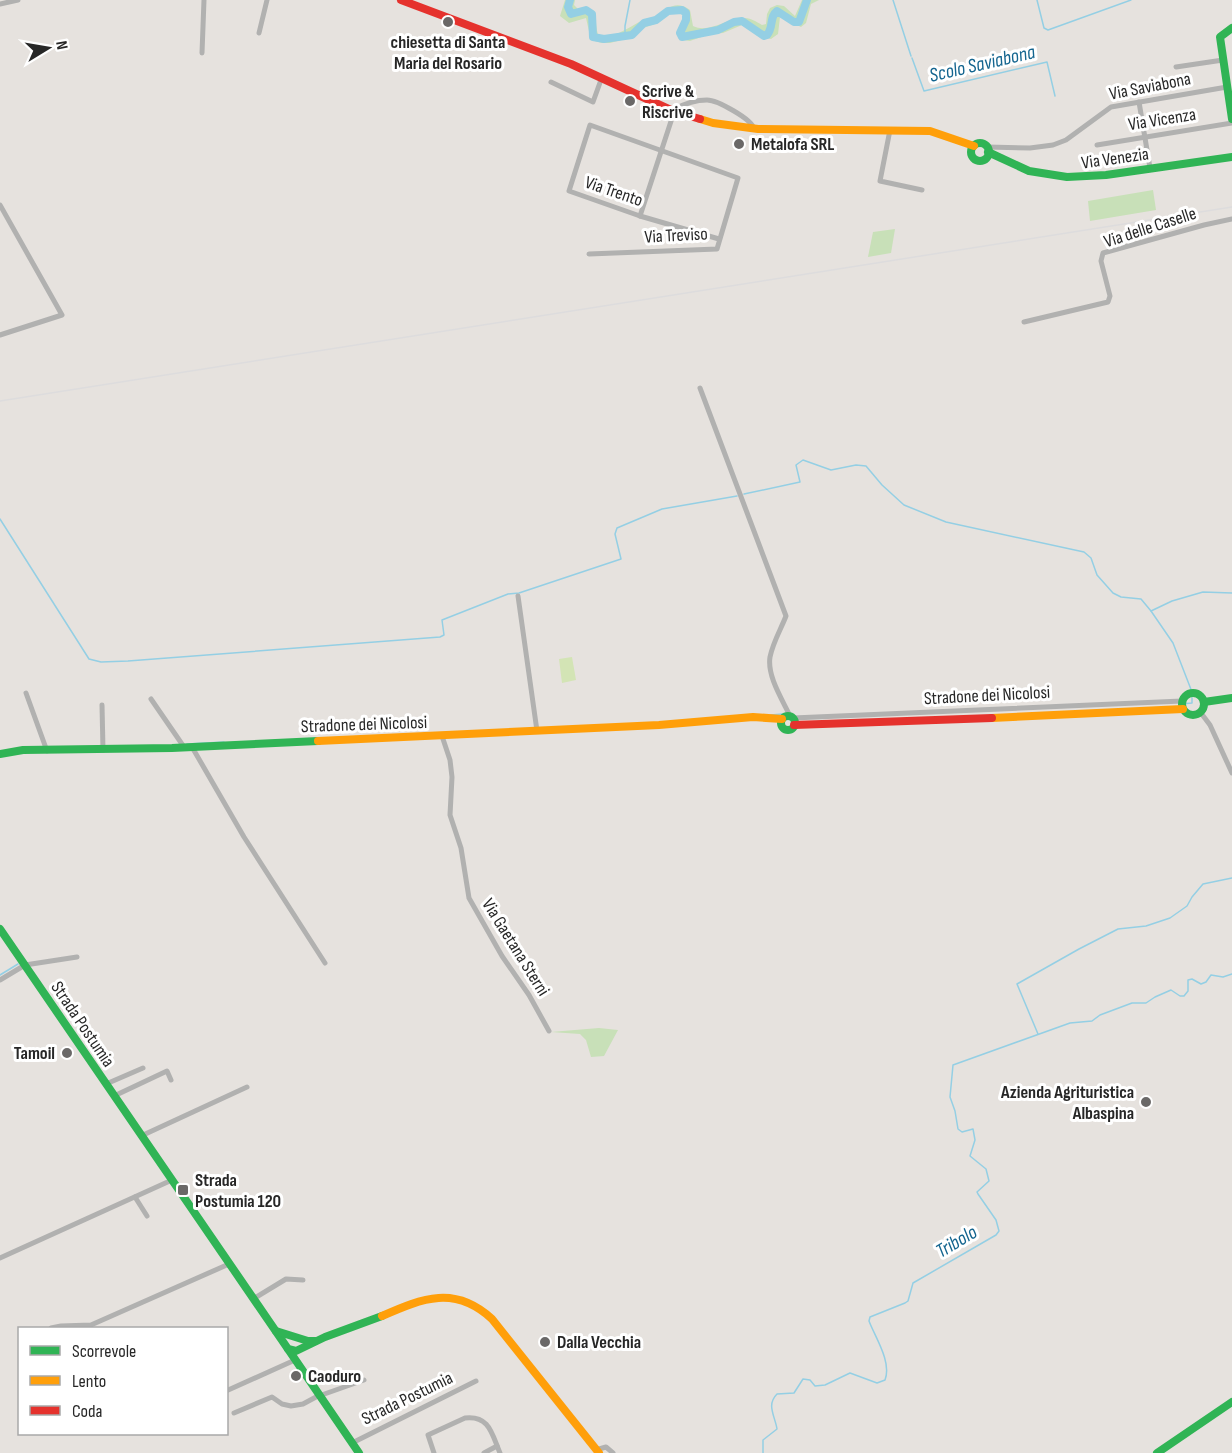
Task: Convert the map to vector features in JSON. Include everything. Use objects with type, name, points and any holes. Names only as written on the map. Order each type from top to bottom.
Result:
[{"type":"main road","points":[[401,0],[602,77],[673,111],[713,123],[754,129],[930,131],[950,138],[975,159],[983,160],[988,149]]},
{"type":"main road","points":[[1232,28],[1220,37],[1232,117]]},
{"type":"main road","name":"Via Saviabona","points":[[950,138],[974,146],[980,143],[988,149]]},
{"type":"main road","points":[[971,155],[974,146]]},
{"type":"main road","name":"Via Venezia","points":[[988,149],[1005,162]]},
{"type":"main road","name":"Via Venezia","points":[[983,160],[1005,162],[1047,176],[1070,178],[1232,157]]},
{"type":"main road","name":"Stradone dei Nicolosi","points":[[1182,705],[1187,694],[1194,693],[1201,696],[1204,702]]},
{"type":"main road","points":[[1201,713],[1204,702],[1232,698]]},
{"type":"main road","name":"Stradone dei Nicolosi","points":[[0,754],[23,750],[103,750],[441,736],[659,725],[753,717],[782,719],[786,716],[804,726],[1182,705]]},
{"type":"main road","name":"Stradone dei Nicolosi","points":[[1182,705],[1191,716],[1201,713]]},
{"type":"main road","name":"Stradone dei Nicolosi","points":[[782,719],[781,724],[785,729],[789,729],[793,720]]},
{"type":"main road","name":"Strada Postumia","points":[[0,929],[359,1453]]},
{"type":"main road","points":[[296,1337],[287,1339],[287,1347],[292,1351],[423,1300],[444,1297],[465,1301],[479,1308],[492,1319],[597,1452]]},
{"type":"main road","points":[[276,1330],[315,1341]]},
{"type":"main road","points":[[296,1337],[302,1344],[296,1361]]},
{"type":"main road","points":[[1157,1453],[1232,1402]]},
{"type":"street","points":[[0,4],[18,0]]},
{"type":"street","points":[[202,53],[204,0]]},
{"type":"street","points":[[259,33],[267,0]]},
{"type":"street","points":[[1176,67],[1223,60]]},
{"type":"street","points":[[551,82],[592,102],[602,77]]},
{"type":"street","name":"Via Saviabona","points":[[988,149],[1053,145],[1066,140],[1111,107],[1227,87]]},
{"type":"street","points":[[640,216],[673,111],[683,105],[708,99],[750,121],[754,129]]},
{"type":"street","points":[[1139,102],[1150,168]]},
{"type":"street","name":"Via Vicenza","points":[[1096,145],[1145,137],[1232,117]]},
{"type":"street","name":"Via Trento","points":[[661,152],[590,125],[569,191],[640,216],[719,239]]},
{"type":"street","points":[[890,130],[880,182],[922,190]]},
{"type":"street","name":"Via Treviso","points":[[589,254],[717,249],[738,178],[661,152]]},
{"type":"street","points":[[0,206],[62,315],[0,335]]},
{"type":"street","name":"Via delle Caselle","points":[[1024,322],[1108,302],[1110,296],[1101,261],[1103,253],[1232,219]]},
{"type":"street","points":[[700,388],[786,616],[774,644],[770,667],[773,679],[793,720]]},
{"type":"street","points":[[518,596],[537,731]]},
{"type":"street","points":[[26,693],[46,751]]},
{"type":"street","points":[[151,699],[188,747],[325,963]]},
{"type":"street","points":[[102,705],[103,750]]},
{"type":"street","points":[[1201,713],[1210,725],[1232,773]]},
{"type":"street","name":"Via Gaetana Sterni","points":[[441,736],[450,760],[452,777],[450,815],[461,848],[469,898],[549,1031]]},
{"type":"street","points":[[0,980],[25,966],[77,957]]},
{"type":"street","points":[[106,1084],[143,1068]]},
{"type":"street","points":[[114,1096],[167,1071],[171,1080]]},
{"type":"street","points":[[141,1136],[247,1087]]},
{"type":"street","points":[[0,1258],[172,1180]]},
{"type":"street","points":[[135,1197],[147,1216]]},
{"type":"street","points":[[58,1327],[91,1325],[229,1264]]},
{"type":"street","points":[[253,1299],[286,1279],[303,1280]]},
{"type":"street","points":[[228,1390],[296,1361]]},
{"type":"street","name":"Strada Postumia","points":[[234,1413],[272,1396],[282,1404],[291,1406],[303,1404],[364,1380]]},
{"type":"street","name":"Strada Postumia","points":[[352,1443],[476,1381]]},
{"type":"street","points":[[434,1453],[428,1435],[465,1418],[477,1418],[491,1427],[500,1453]]},
{"type":"street","points":[[484,1453],[497,1446]]},
{"type":"street","points":[[597,1452],[607,1447],[613,1453]]},
{"type":"green space","points":[[565,0],[575,0],[574,5],[579,10],[588,8],[594,11],[599,36],[610,36],[676,5],[690,10],[693,26],[706,28],[739,18],[752,19],[762,25],[766,24],[770,8],[777,5],[784,6],[795,16],[802,0],[819,0],[811,4],[806,23],[801,27],[780,17],[778,34],[771,39],[758,36],[742,25],[723,33],[710,34],[690,41],[683,40],[677,33],[684,19],[682,12],[671,13],[658,23],[643,28],[633,37],[602,43],[591,40],[586,18],[569,23],[560,16]]},
{"type":"green space","points":[[1153,190],[1156,210],[1090,221],[1088,201]]},
{"type":"green space","points":[[895,229],[891,253],[868,257],[873,232]]},
{"type":"green space","points":[[572,657],[576,680],[562,683],[559,659]]},
{"type":"green space","points":[[599,1028],[618,1030],[604,1056],[591,1057],[586,1040],[580,1034],[551,1032]]},
{"type":"waterway","points":[[570,0],[568,7],[571,14],[586,10],[592,14],[593,37],[604,39],[632,35],[644,23],[656,20],[668,11],[682,10],[686,13],[686,20],[680,33],[682,37],[718,30],[734,22],[742,21],[764,36],[769,32],[773,16],[777,11],[794,22],[799,22],[807,0]]},
{"type":"waterway","points":[[625,36],[630,0]]},
{"type":"waterway","name":"Scolo Saviabona","points":[[893,0],[911,56]]},
{"type":"waterway","points":[[1037,0],[1044,28],[1048,30],[1131,0]]},
{"type":"waterway","name":"Scolo Saviabona","points":[[912,58],[924,91],[1047,62],[1055,96]]},
{"type":"waterway","points":[[744,494],[800,482],[796,465],[803,460],[831,470],[856,465],[866,466],[904,505],[946,522],[1084,552],[1091,558],[1097,575],[1113,593],[1121,597],[1141,599],[1151,611]]},
{"type":"waterway","points":[[0,519],[89,659],[101,662],[440,637],[444,635],[442,620],[508,594],[519,593],[621,559],[615,534],[617,528],[662,509],[737,496]]},
{"type":"waterway","points":[[1192,692],[1173,643],[1151,611],[1172,601],[1203,592],[1232,593]]},
{"type":"waterway","points":[[1181,704],[1192,703],[1192,698]]},
{"type":"waterway","points":[[771,715],[782,714]]},
{"type":"waterway","points":[[187,744],[224,742]]},
{"type":"waterway","points":[[1038,1034],[1017,984],[1118,929],[1146,926],[1170,918],[1187,906],[1203,884],[1232,878]]},
{"type":"waterway","points":[[0,975],[18,964]]},
{"type":"waterway","name":"Tribolo","points":[[763,1453],[763,1440],[777,1429],[772,1411],[772,1402],[777,1394],[794,1393],[803,1379],[810,1380],[815,1386],[825,1385],[850,1373],[877,1383],[885,1380],[887,1373],[885,1358],[869,1321],[870,1317],[905,1303],[908,1301],[913,1283],[996,1235],[999,1231],[996,1220],[977,1192],[989,1181],[986,1169],[970,1156],[975,1140],[973,1129],[962,1132],[958,1129],[950,1097],[953,1065],[1070,1023],[1092,1021],[1100,1015],[1132,1003],[1146,1003],[1171,990],[1184,996],[1188,991],[1188,980],[1192,979],[1201,984],[1206,982],[1211,975],[1223,977],[1232,974]]},
{"type":"railway","points":[[0,401],[1232,207]]},
{"type":"traffic: fast","points":[[1232,28],[1220,37],[1232,119]]},
{"type":"traffic: fast","points":[[980,143],[986,146],[989,152],[986,158],[980,161],[974,158],[971,152],[974,146],[980,143]]},
{"type":"traffic: fast","points":[[988,152],[1029,171],[1067,177],[1106,175],[1232,157]]},
{"type":"traffic: fast","points":[[1189,693],[1197,693],[1204,700],[1204,704],[1204,708],[1197,715],[1189,715],[1182,708],[1182,700],[1189,693]]},
{"type":"traffic: fast","points":[[1204,702],[1232,698]]},
{"type":"traffic: fast","points":[[788,716],[793,718],[795,723],[793,728],[788,730],[783,728],[781,723],[783,718],[788,716]]},
{"type":"traffic: fast","points":[[0,754],[23,750],[172,748],[318,741]]},
{"type":"traffic: fast","points":[[0,929],[288,1349],[296,1351],[325,1337],[382,1316]]},
{"type":"traffic: fast","points":[[276,1331],[315,1341]]},
{"type":"traffic: fast","points":[[288,1349],[359,1453]]},
{"type":"traffic: fast","points":[[1157,1453],[1232,1402]]},
{"type":"traffic: slow","points":[[700,119],[758,129],[930,131],[974,146]]},
{"type":"traffic: slow","points":[[992,718],[1183,709]]},
{"type":"traffic: slow","points":[[318,741],[659,725],[753,717],[782,719]]},
{"type":"traffic: slow","points":[[382,1316],[411,1304],[439,1298],[452,1298],[478,1308],[492,1319],[599,1453]]},
{"type":"traffic: jam","points":[[401,0],[571,64],[673,111],[700,119]]},
{"type":"traffic: jam","points":[[794,725],[992,718]]},
{"type":"place","name":"chiesetta di Santa Maria del Rosario","points":[[448,22]]},
{"type":"place","name":"Scrive & Riscrive","points":[[630,101]]},
{"type":"place","name":"Metalofa SRL","points":[[739,144]]},
{"type":"place","name":"Tamoil","points":[[67,1053]]},
{"type":"place","name":"Azienda Agrituristica Albaspina","points":[[1146,1102]]},
{"type":"place","name":"Strada Postumia 120","points":[[183,1190]]},
{"type":"place","name":"Dalla Vecchia","points":[[545,1342]]},
{"type":"place","name":"Caoduro","points":[[296,1376]]}]
